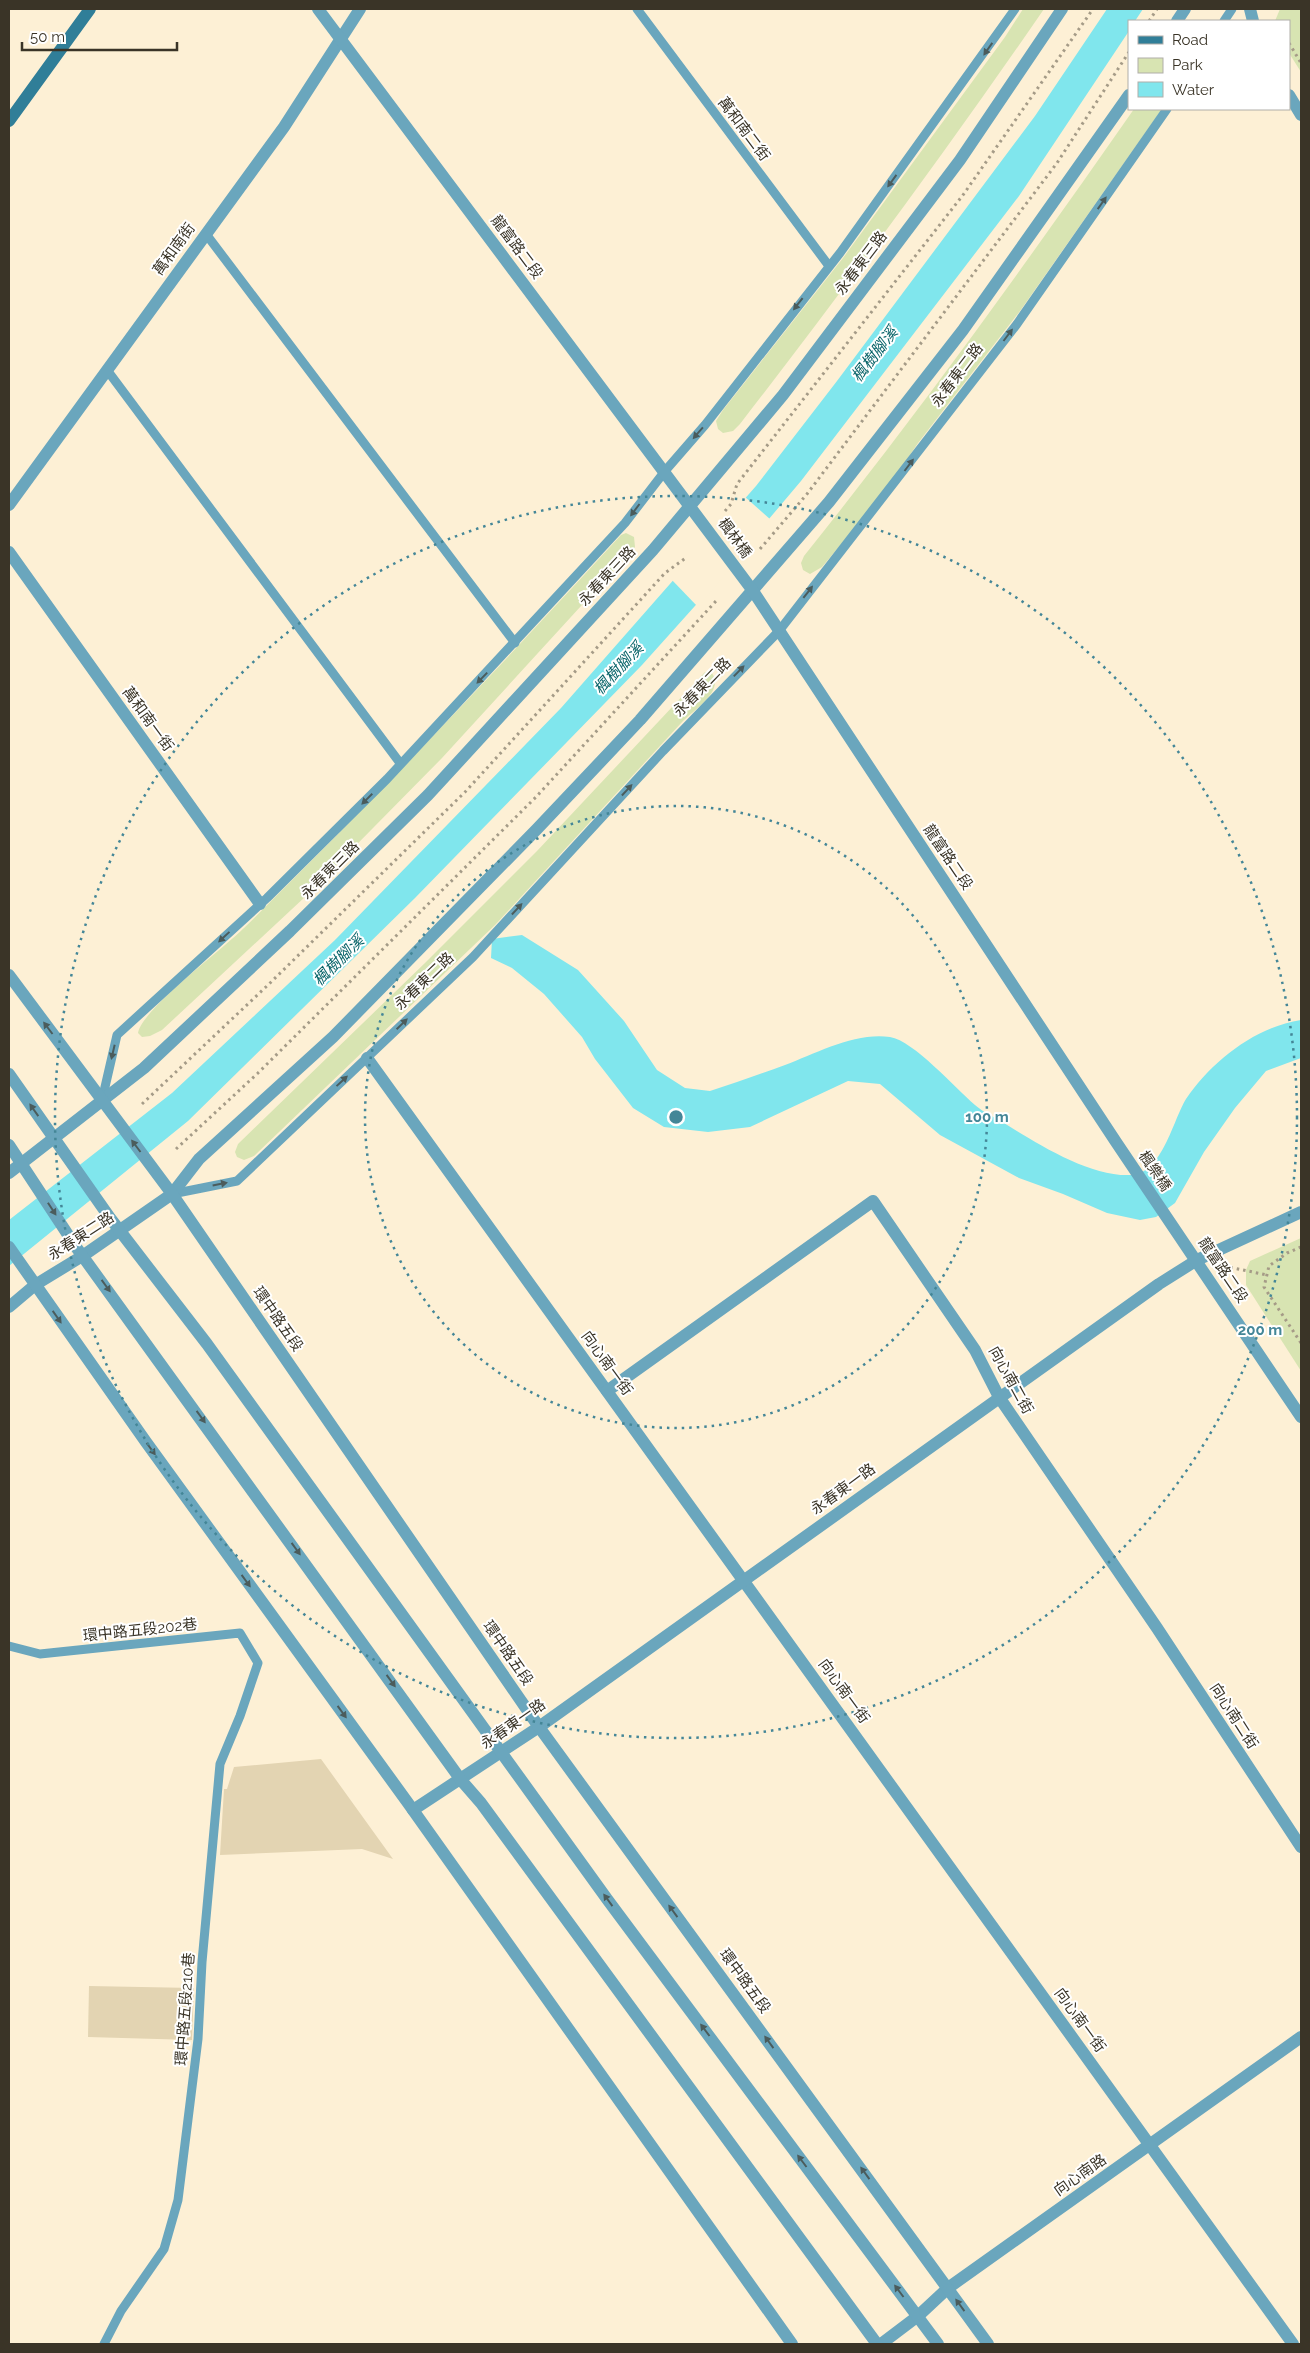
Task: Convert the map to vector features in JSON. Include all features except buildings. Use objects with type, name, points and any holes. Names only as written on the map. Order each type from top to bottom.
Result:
[{"type":"main road","points":[[9,121],[90,9]]},
{"type":"street","name":"龍富路二段","points":[[318,9],[690,504]]},
{"type":"street","name":"萬和南街","points":[[9,505],[289,120],[360,9]]},
{"type":"street","name":"永春東三路","points":[[9,1173],[24,1167],[105,1105],[257,963],[428,795],[653,550],[783,395],[960,160],[1062,9]]},
{"type":"street","points":[[1178,20],[1185,9]]},
{"type":"street","name":"永春東二路","points":[[9,1307],[32,1281],[80,1251],[121,1230],[333,1037],[640,720],[829,502],[963,330],[1128,96]]},
{"type":"street","points":[[1290,97],[1301,115]]},
{"type":"street","name":"楓林橋","points":[[690,504],[753,591]]},
{"type":"street","name":"萬和南一街","points":[[9,552],[260,904]]},
{"type":"street","name":"龍富路二段","points":[[753,591],[1116,1142]]},
{"type":"street","name":"環中路五段","points":[[9,975],[168,1189],[539,1727],[988,2344]]},
{"type":"street","name":"向心南一街","points":[[367,1058],[1293,2344]]},
{"type":"street","points":[[9,1074],[110,1218],[207,1344],[607,1899],[938,2344]]},
{"type":"street","name":"楓樂橋","points":[[1116,1142],[1167,1218]]},
{"type":"street","points":[[9,1145],[80,1251],[461,1780],[481,1803],[877,2344]]},
{"type":"street","name":"向心南二街","points":[[607,1390],[873,1201],[975,1350],[999,1397],[1157,1628],[1301,1847]]},
{"type":"street","name":"永春東一路","points":[[413,1810],[539,1727],[999,1397],[1197,1260],[1301,1212]]},
{"type":"street","name":"龍富路二段","points":[[1167,1218],[1301,1417]]},
{"type":"street","points":[[9,1246],[146,1442],[413,1810],[792,2344]]},
{"type":"street","name":"向心南路","points":[[881,2344],[918,2316],[948,2288],[1301,2037]]},
{"type":"lane","name":"萬和南二街","points":[[636,9],[829,266]]},
{"type":"lane","name":"永春東三路","points":[[105,1105],[117,1035],[260,904],[400,763],[515,643],[625,523],[665,471],[705,425],[829,266],[934,124],[1015,9]]},
{"type":"lane","points":[[1225,20],[1232,9]]},
{"type":"lane","name":"永春東二路","points":[[168,1189],[237,1181],[473,956],[663,750],[779,631],[1017,324],[1166,110]]},
{"type":"lane","points":[[206,234],[515,643]]},
{"type":"lane","points":[[107,370],[400,763]]},
{"type":"lane","name":"環中路五段202巷","points":[[9,1646],[40,1654],[240,1633],[258,1663]]},
{"type":"lane","name":"環中路五段210巷","points":[[104,2344],[133,2292],[164,2249],[178,2200],[198,2039],[202,1962],[220,1764],[240,1716],[258,1663]]},
{"type":"path","points":[[725,511],[732,504],[737,484],[963,196],[1093,9]]},
{"type":"path","points":[[1150,20],[1157,9]]},
{"type":"path","points":[[1290,45],[1301,63]]},
{"type":"path","points":[[760,549],[807,494],[1039,186],[1128,53]]},
{"type":"path","points":[[142,1104],[268,985],[466,791],[664,573],[687,557]]},
{"type":"path","points":[[176,1149],[258,1073],[536,796],[716,601]]},
{"type":"path","points":[[1301,1247],[1287,1253],[1269,1266],[1264,1287],[1301,1343]]},
{"type":"path","points":[[1197,1260],[1267,1276]]},
{"type":"green space","points":[[1023,9],[1044,9],[933,166],[818,322],[740,424],[733,431],[723,433],[718,429],[716,421],[723,410],[843,258],[1005,37]]},
{"type":"green space","points":[[1280,9],[1301,9],[1301,72],[1290,55],[1290,20],[1275,20]]},
{"type":"green space","points":[[1133,110],[1161,110],[1020,311],[918,443],[884,493],[822,567],[810,574],[803,570],[801,563],[804,556],[890,446],[1054,223]]},
{"type":"green space","points":[[626,533],[634,537],[635,547],[442,758],[306,896],[162,1030],[150,1036],[142,1037],[138,1033],[143,1022],[153,1009],[234,938],[292,880],[435,734],[621,535]]},
{"type":"green space","points":[[705,672],[711,672],[715,679],[715,686],[707,699],[683,721],[495,925],[254,1156],[244,1160],[237,1157],[235,1152],[238,1144],[425,963],[537,851]]},
{"type":"green space","points":[[1301,1238],[1301,1371],[1246,1285],[1246,1270],[1250,1261]]},
{"type":"water","name":"楓樹腳溪","points":[[1107,9],[1143,9],[1136,20],[1128,20],[1128,32],[1019,196],[801,481],[703,597],[642,665],[415,898],[188,1121],[9,1266],[9,1220],[172,1093],[335,940],[561,708],[756,486],[1035,116]]},
{"type":"water","points":[[522,935],[578,970],[624,1021],[657,1070],[685,1088],[710,1091],[850,1040],[877,1036],[890,1037],[900,1040],[911,1047],[985,1112],[1065,1158],[1099,1171],[1115,1174],[1131,1175],[1142,1172],[1151,1166],[1159,1156],[1186,1099],[1208,1072],[1222,1059],[1251,1038],[1267,1030],[1301,1020],[1301,1058],[1266,1071],[1235,1108],[1204,1152],[1175,1203],[1156,1217],[1140,1220],[1107,1213],[1019,1178],[940,1135],[880,1084],[848,1081],[750,1127],[708,1132],[664,1127],[633,1108],[595,1059],[582,1037],[544,994],[512,968],[491,958],[492,939]]},
{"type":"pier","points":[[744,496],[771,520],[698,607],[671,579]]}]
